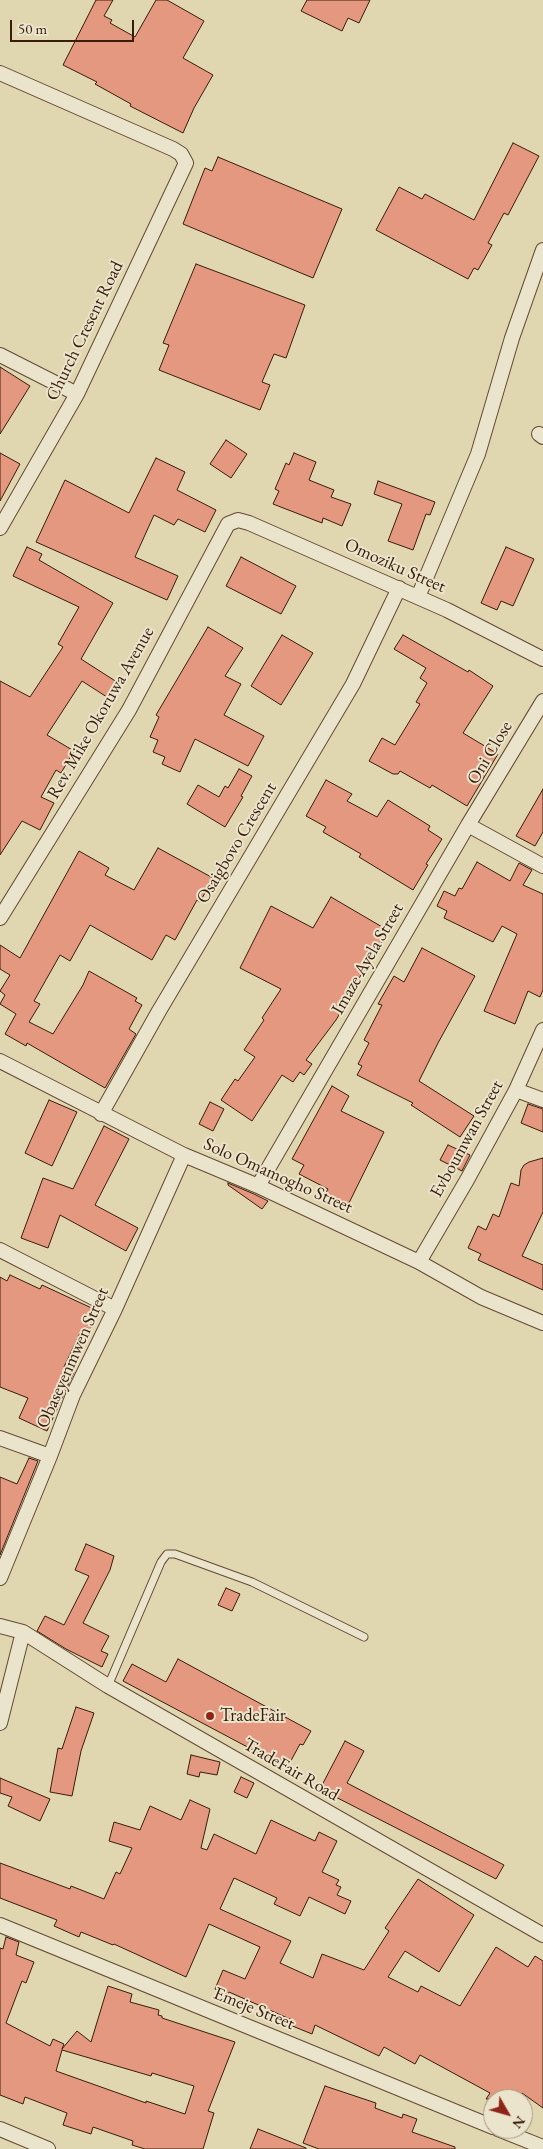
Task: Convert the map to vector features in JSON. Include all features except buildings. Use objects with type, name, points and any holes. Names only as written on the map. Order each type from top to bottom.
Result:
[{"type":"street","name":"Church Cresent Road","points":[[0,73],[173,149],[181,154],[186,163],[77,394],[0,528]]},
{"type":"street","points":[[418,597],[478,454],[512,338],[543,250]]},
{"type":"street","points":[[0,355],[77,394]]},
{"type":"street","name":"Omoziku Street","points":[[228,524],[238,520],[249,522],[418,597],[543,659]]},
{"type":"street","name":"Rev. Mike Okoruwa Avenue","points":[[0,918],[4,900],[129,710],[228,524]]},
{"type":"street","name":"Osaigbovo Crescent","points":[[101,1114],[164,1003],[353,684],[398,588]]},
{"type":"street","name":"Oni Close","points":[[468,825],[543,701]]},
{"type":"street","points":[[468,825],[543,866]]},
{"type":"street","name":"Imaze Ayela Street","points":[[258,1186],[468,825]]},
{"type":"street","name":"Evboumwan Street","points":[[419,1262],[467,1180],[516,1090],[543,1030]]},
{"type":"street","name":"Solo Omamogho Street","points":[[0,1061],[184,1155],[258,1186],[419,1262],[481,1297],[543,1323]]},
{"type":"street","points":[[516,1090],[543,1100]]},
{"type":"street","name":"Obaseyenmwen Street","points":[[0,1578],[73,1395],[115,1309],[184,1155]]},
{"type":"street","points":[[0,1250],[115,1309]]},
{"type":"street","points":[[0,1438],[50,1456]]},
{"type":"street","name":"TradeFair Road","points":[[0,1626],[23,1632],[108,1686],[543,1935]]},
{"type":"street","points":[[0,1723],[23,1632]]},
{"type":"street","name":"Emeje Street","points":[[0,1925],[483,2123]]},
{"type":"street","points":[[0,2129],[48,2149]]},
{"type":"street","points":[[523,2139],[543,2147]]},
{"type":"lane","points":[[108,1686],[160,1562],[167,1554],[175,1554],[252,1582],[364,1637]]},
{"type":"place","name":"TradeFair","points":[[210,1716]]}]
